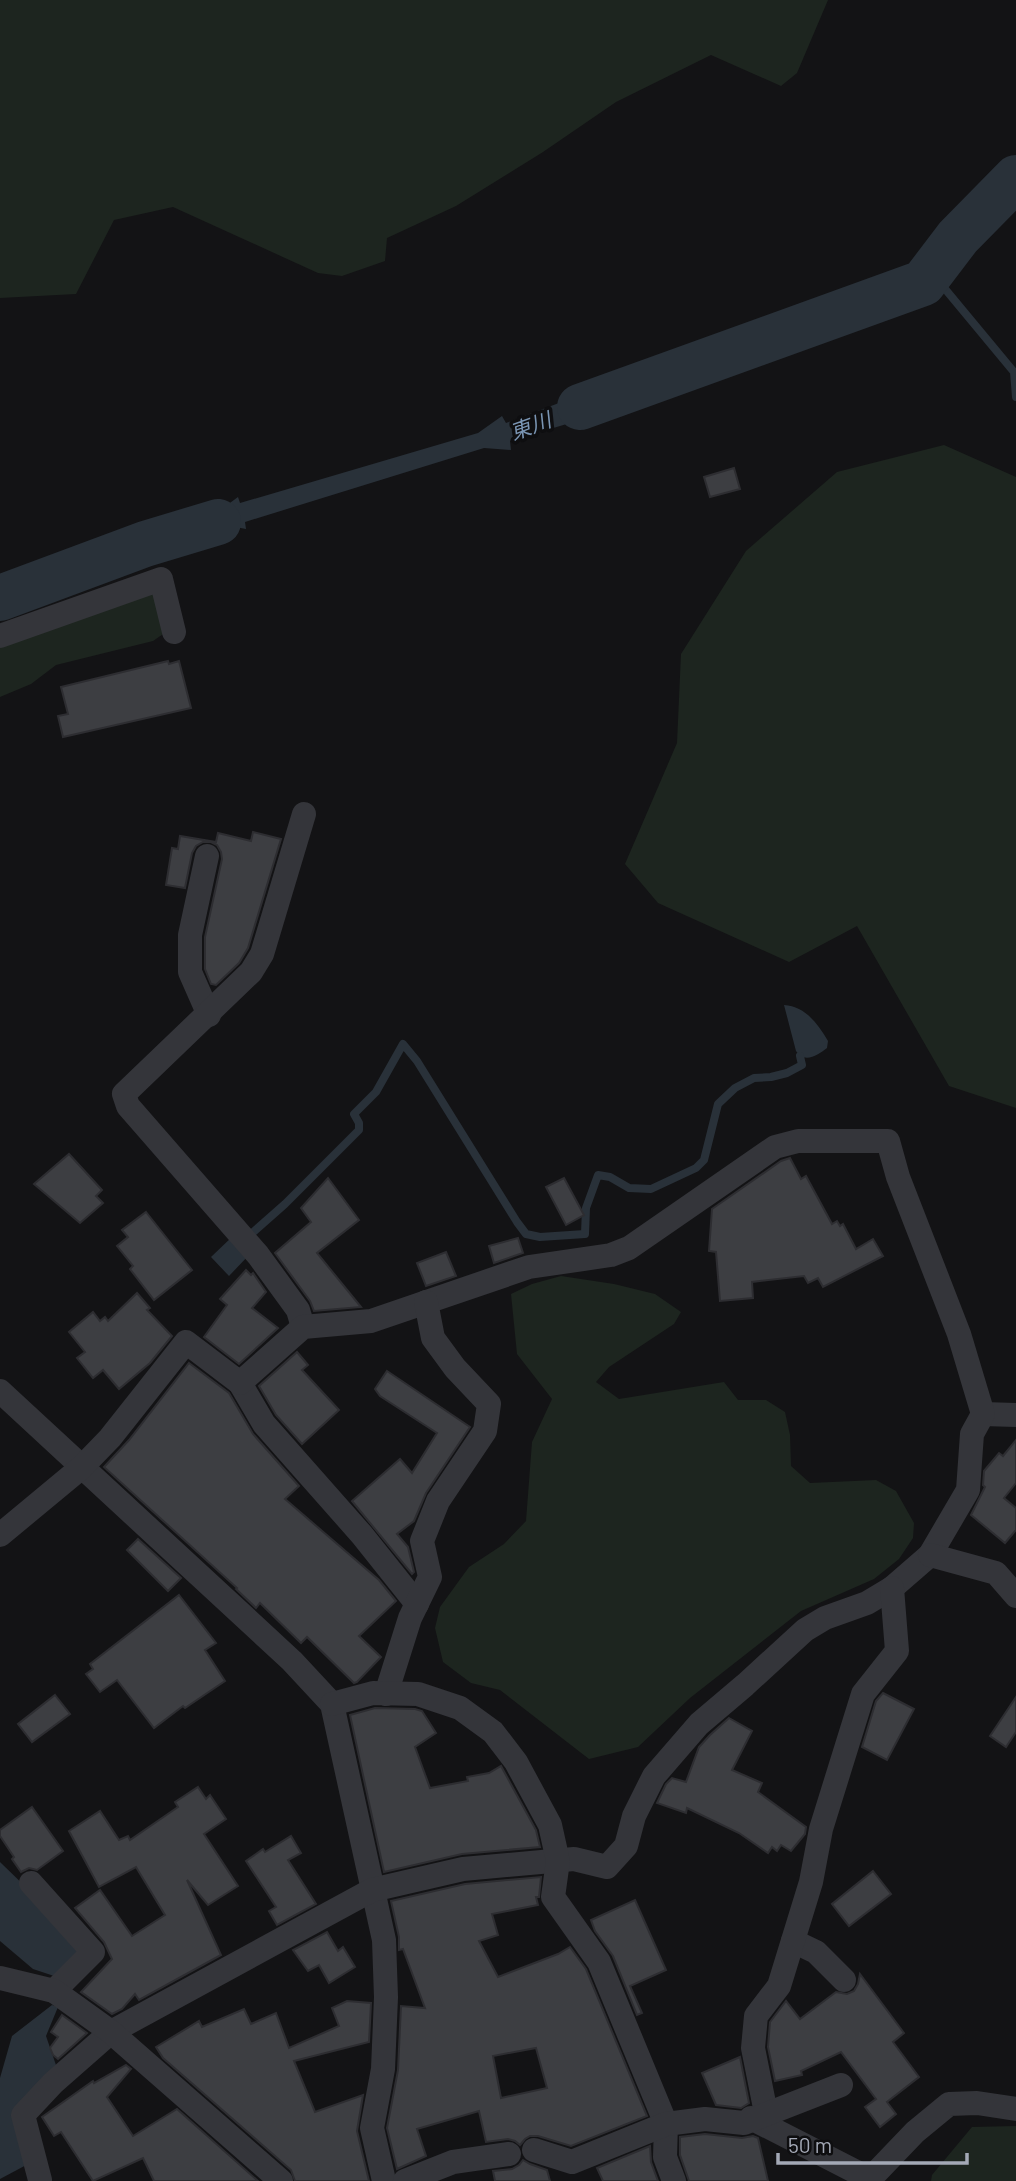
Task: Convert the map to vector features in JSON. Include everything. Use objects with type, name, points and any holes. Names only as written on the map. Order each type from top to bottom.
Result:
[{"type":"street","points":[[0,636],[161,579],[174,632]]},
{"type":"street","points":[[303,1327],[298,1310],[258,1255],[128,1106],[124,1094],[251,972],[262,954],[304,814]]},
{"type":"street","points":[[207,856],[190,934],[190,972],[209,1015]]},
{"type":"street","points":[[40,2180],[23,2115],[111,2032],[372,1890],[463,1868],[574,1859],[607,1867],[626,1846],[634,1816],[654,1776],[699,1724],[805,1630],[825,1618],[867,1603],[892,1588],[930,1555],[968,1490],[972,1434],[983,1414],[959,1334],[898,1177],[888,1141],[797,1141],[775,1147],[629,1248],[611,1255],[529,1267],[371,1321],[303,1327],[240,1383]]},
{"type":"street","points":[[386,1694],[410,1618],[430,1577],[422,1541],[438,1501],[485,1431],[489,1404],[455,1368],[433,1338],[426,1302]]},
{"type":"street","points":[[0,1535],[82,1467],[110,1438],[186,1342],[240,1383],[264,1424],[362,1535],[417,1604]]},
{"type":"street","points":[[0,1391],[292,1661],[332,1704],[384,1940],[386,1997],[383,2069],[372,2128],[384,2181]]},
{"type":"street","points":[[983,1414],[1016,1415]]},
{"type":"street","points":[[930,1555],[996,1573],[1016,1596]]},
{"type":"street","points":[[758,2116],[753,2048],[756,2016],[779,1986],[811,1882],[821,1829],[863,1694],[897,1651],[892,1588]]},
{"type":"street","points":[[332,1704],[373,1693],[418,1694],[460,1708],[493,1732],[516,1762],[550,1825],[558,1861],[553,1897],[599,1962],[666,2124],[665,2157],[674,2181]]},
{"type":"street","points":[[31,1883],[93,1952],[54,1991]]},
{"type":"street","points":[[793,1941],[817,1952],[844,1980]]},
{"type":"street","points":[[0,1978],[54,1991],[111,2032],[281,2181]]},
{"type":"street","points":[[534,2150],[572,2162],[666,2124],[705,2119],[744,2123],[841,2085]]},
{"type":"street","points":[[758,2116],[869,2180],[915,2132],[949,2104],[977,2103],[1016,2109]]},
{"type":"street","points":[[412,2180],[453,2162],[509,2154]]},
{"type":"shaded area","points":[[0,0],[828,0],[797,73],[781,86],[711,55],[616,102],[543,152],[456,206],[387,238],[385,261],[342,276],[318,273],[173,207],[114,220],[76,294],[0,298]]},
{"type":"shaded area","points":[[944,445],[1016,477],[1016,1108],[949,1086],[857,926],[789,962],[658,903],[625,864],[677,743],[681,654],[746,551],[837,472]]},
{"type":"shaded area","points":[[153,593],[166,632],[153,641],[56,665],[31,684],[0,697],[0,647]]},
{"type":"shaded area","points":[[561,1276],[614,1284],[655,1294],[681,1312],[674,1324],[609,1367],[596,1382],[619,1399],[724,1382],[738,1400],[766,1400],[785,1412],[790,1435],[791,1466],[810,1483],[876,1480],[896,1491],[914,1523],[913,1538],[899,1559],[874,1579],[801,1611],[690,1698],[638,1747],[589,1759],[500,1690],[471,1683],[443,1662],[435,1628],[440,1607],[469,1567],[504,1544],[526,1521],[532,1442],[552,1399],[517,1354],[511,1294],[532,1284]]},
{"type":"shaded area","points":[[1016,2126],[1016,2181],[931,2181],[932,2175],[972,2127]]},
{"type":"water","points":[[633,375],[643,393],[570,423],[510,441],[511,450],[484,448],[245,522],[246,529],[230,526],[162,553],[155,533],[223,508],[238,497],[240,503],[478,433],[502,416],[506,423]]},
{"type":"water","points":[[143,534],[151,557],[30,593],[31,602],[16,601],[0,606],[0,586],[20,572],[25,577]]},
{"type":"water","points":[[784,1005],[805,1012],[810,1017],[828,1041],[827,1048],[811,1057],[800,1056],[796,1051]]},
{"type":"water","points":[[233,1236],[249,1255],[229,1276],[211,1257]]},
{"type":"water","points":[[0,1862],[35,1896],[79,1953],[57,1977],[33,1969],[0,1941]]},
{"type":"water","points":[[52,2005],[58,2007],[46,2036],[57,2068],[18,2115],[30,2163],[0,2179],[0,2078],[12,2036]]},
{"type":"building","points":[[734,468],[740,489],[710,497],[704,477]]},
{"type":"building","points":[[168,661],[169,664],[179,661],[191,708],[63,737],[58,716],[68,714],[61,687]]},
{"type":"building","points":[[253,832],[281,839],[248,948],[239,963],[216,985],[211,984],[205,969],[205,937],[222,859],[221,852],[217,845],[211,842],[196,846],[185,888],[166,885],[172,848],[178,849],[180,836],[216,842],[218,833],[251,841]]},
{"type":"building","points":[[69,1154],[102,1190],[96,1196],[103,1203],[80,1223],[34,1184]]},
{"type":"building","points":[[790,1158],[801,1179],[806,1176],[832,1224],[837,1221],[840,1226],[843,1224],[856,1249],[873,1239],[883,1256],[823,1287],[818,1278],[808,1283],[804,1276],[752,1282],[753,1298],[720,1301],[716,1252],[709,1251],[712,1209],[781,1161]]},
{"type":"building","points":[[328,1178],[359,1220],[317,1253],[361,1307],[314,1311],[310,1301],[275,1253],[311,1222],[301,1208]]},
{"type":"building","points":[[564,1178],[584,1215],[566,1225],[546,1187]]},
{"type":"building","points":[[146,1212],[192,1270],[154,1300],[130,1269],[133,1266],[117,1246],[128,1237],[122,1230]]},
{"type":"building","points":[[518,1238],[523,1253],[494,1263],[489,1246]]},
{"type":"building","points":[[446,1252],[456,1276],[426,1286],[417,1263]]},
{"type":"building","points":[[246,1270],[251,1275],[253,1273],[266,1292],[252,1308],[278,1328],[239,1364],[204,1337],[227,1305],[220,1299]]},
{"type":"building","points":[[137,1293],[150,1308],[147,1310],[172,1336],[150,1363],[119,1389],[103,1370],[93,1378],[77,1358],[85,1352],[69,1332],[93,1312],[100,1321],[105,1317],[108,1321]]},
{"type":"building","points":[[297,1352],[308,1365],[302,1370],[339,1410],[302,1444],[276,1415],[259,1386]]},
{"type":"building","points":[[189,1363],[229,1393],[253,1434],[299,1486],[285,1499],[379,1580],[396,1601],[359,1636],[381,1657],[357,1682],[354,1683],[307,1637],[301,1643],[260,1603],[256,1608],[104,1467],[129,1440]]},
{"type":"building","points":[[387,1371],[470,1427],[426,1493],[414,1521],[397,1534],[408,1547],[414,1572],[412,1574],[352,1501],[400,1459],[412,1473],[437,1433],[380,1396],[375,1389]]},
{"type":"building","points":[[1016,1440],[1016,1483],[1004,1498],[1016,1508],[1016,1530],[1005,1543],[971,1515],[985,1487],[984,1471],[999,1453],[1003,1456]]},
{"type":"building","points":[[138,1539],[181,1578],[168,1591],[127,1550]]},
{"type":"building","points":[[179,1595],[216,1643],[205,1650],[225,1681],[185,1708],[183,1706],[154,1728],[117,1680],[100,1692],[86,1674],[93,1669],[90,1664]]},
{"type":"building","points":[[883,1693],[914,1709],[887,1760],[862,1747],[876,1701]]},
{"type":"building","points":[[55,1695],[70,1714],[32,1742],[18,1724]]},
{"type":"building","points":[[1016,1697],[1016,1732],[1006,1747],[990,1736]]},
{"type":"building","points":[[375,1708],[422,1711],[436,1733],[415,1747],[430,1788],[468,1781],[467,1777],[489,1773],[501,1766],[536,1830],[540,1847],[462,1854],[384,1872],[350,1715]]},
{"type":"building","points":[[729,1718],[752,1731],[732,1770],[762,1783],[758,1792],[806,1827],[805,1834],[791,1851],[781,1845],[777,1851],[772,1847],[768,1853],[739,1833],[687,1808],[686,1813],[657,1803],[672,1778],[686,1782],[699,1747]]},
{"type":"building","points":[[198,1787],[206,1799],[210,1795],[226,1819],[204,1834],[238,1886],[208,1905],[187,1880],[221,1955],[139,2000],[135,1994],[122,2009],[112,2014],[81,1992],[112,1959],[104,1942],[75,1908],[100,1890],[132,1936],[165,1915],[136,1867],[99,1887],[69,1831],[100,1811],[119,1840],[128,1836],[130,1840],[178,1807],[175,1802]]},
{"type":"building","points":[[32,1807],[63,1851],[37,1870],[29,1868],[21,1872],[0,1836],[0,1830]]},
{"type":"building","points":[[291,1836],[301,1853],[288,1860],[316,1904],[277,1925],[269,1911],[276,1907],[246,1861],[263,1849],[265,1852]]},
{"type":"building","points":[[873,1871],[891,1894],[849,1926],[832,1904]]},
{"type":"building","points":[[541,1877],[539,1897],[536,1897],[538,1905],[492,1914],[498,1935],[479,1941],[498,1977],[570,1947],[586,1969],[647,2116],[571,2146],[538,2136],[530,2136],[520,2145],[508,2139],[486,2142],[479,2111],[417,2129],[426,2156],[397,2169],[387,2128],[398,2070],[401,2006],[425,2008],[403,1949],[399,1950],[391,1901],[465,1884]],"holes":[[[536,2048],[547,2088],[501,2098],[493,2056]]]},
{"type":"building","points":[[635,1900],[666,1970],[630,1986],[642,2013],[637,2015],[613,1956],[595,1931],[591,1920]]},
{"type":"building","points":[[327,1932],[338,1951],[343,1947],[355,1967],[329,1983],[319,1965],[308,1971],[293,1950]]},
{"type":"building","points":[[860,1974],[904,2033],[893,2042],[919,2077],[887,2102],[896,2114],[880,2127],[865,2107],[876,2099],[841,2052],[801,2071],[802,2075],[775,2081],[768,2047],[770,2022],[786,2001],[800,2019],[836,1992],[847,1994],[854,1991]]},
{"type":"building","points":[[347,2001],[371,2003],[369,2042],[294,2061],[315,2112],[363,2095],[357,2131],[369,2181],[295,2181],[291,2170],[163,2058],[156,2047],[199,2021],[202,2027],[244,2009],[251,2024],[276,2013],[289,2048],[339,2026],[332,2008]]},
{"type":"building","points":[[62,2015],[87,2033],[58,2059],[50,2048],[58,2037],[51,2032]]},
{"type":"building","points":[[740,2057],[749,2103],[741,2108],[716,2105],[702,2073]]},
{"type":"building","points":[[126,2065],[131,2069],[107,2097],[133,2136],[177,2109],[258,2181],[154,2181],[143,2158],[93,2181],[61,2132],[54,2136],[42,2117],[93,2081],[94,2083]]},
{"type":"building","points":[[705,2134],[758,2138],[768,2181],[689,2181],[680,2155],[680,2137]]},
{"type":"building","points":[[650,2146],[651,2162],[658,2181],[603,2181],[597,2168]]},
{"type":"building","points":[[523,2160],[547,2170],[550,2181],[495,2181],[493,2171],[512,2169]]},
{"type":"waterway","name":"東川","points":[[580,407],[923,283],[958,237],[1016,178]]},
{"type":"waterway","points":[[931,272],[1014,372],[1016,397]]},
{"type":"waterway","name":"東川","points":[[0,598],[145,544],[218,522]]},
{"type":"waterway","points":[[250,1235],[359,1130],[354,1114],[376,1092],[403,1044],[417,1061],[517,1222],[526,1234],[540,1237],[585,1234],[586,1208],[598,1175],[610,1177],[629,1188],[651,1189],[696,1168],[704,1160],[718,1104],[735,1088],[754,1078],[787,1073],[802,1065],[800,1056]]}]
